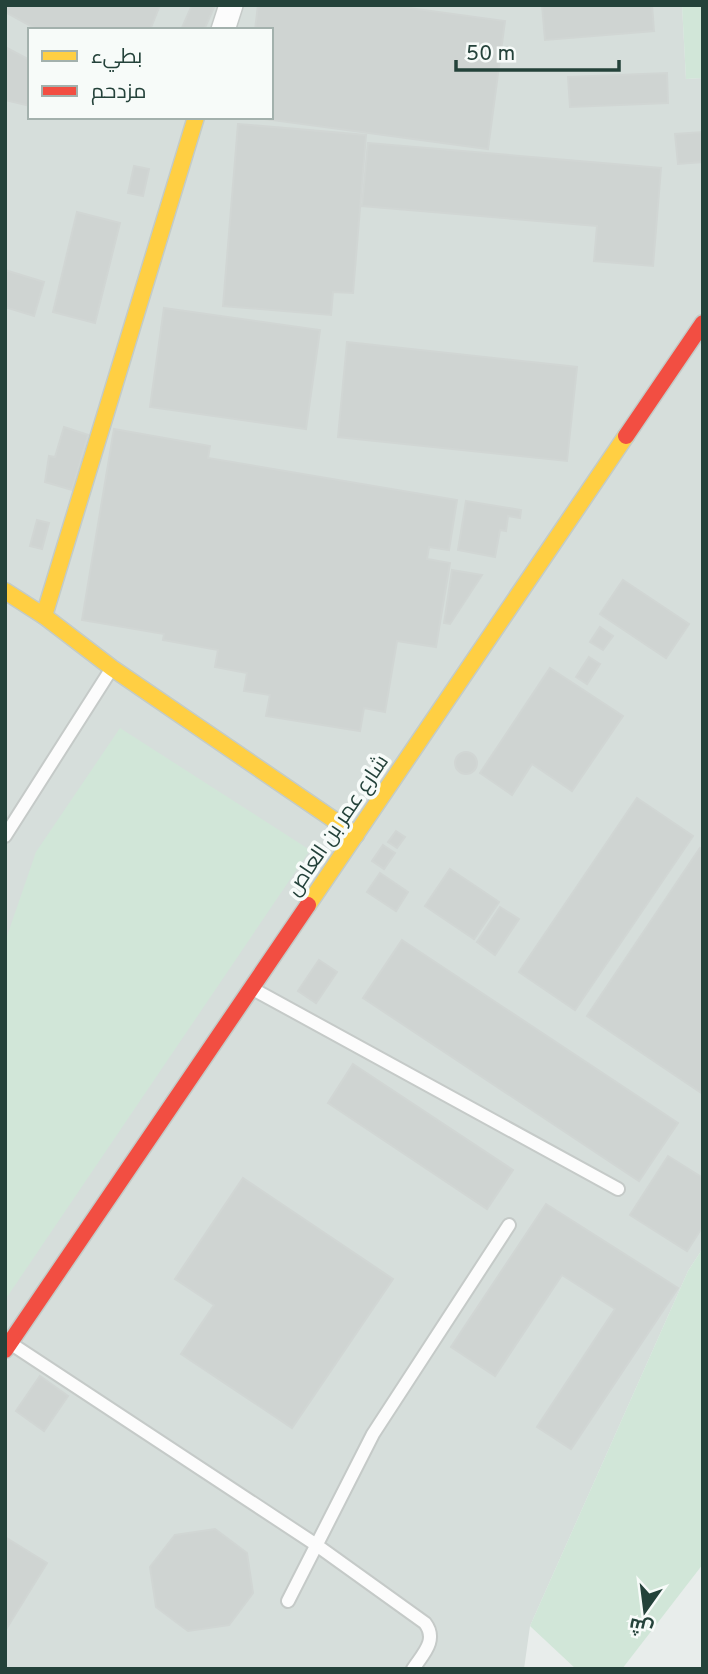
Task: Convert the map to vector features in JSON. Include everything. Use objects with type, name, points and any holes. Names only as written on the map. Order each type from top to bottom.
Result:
[{"type":"street","points":[[224,28],[230,5]]},
{"type":"street","points":[[44,616],[195,119]]},
{"type":"street","name":"شارع عمر بن العاص","points":[[8,1347],[703,323]]},
{"type":"street","points":[[5,591],[44,616],[112,668],[356,835]]},
{"type":"lane","points":[[5,836],[112,668]]},
{"type":"lane","points":[[250,987],[618,1189]]},
{"type":"lane","points":[[288,1601],[373,1434],[509,1225]]},
{"type":"lane","points":[[8,1347],[315,1544],[425,1623],[430,1630],[431,1639],[413,1669]]},
{"type":"shaded area","points":[[5,5],[682,5],[686,79],[703,78],[703,1248],[688,1271],[530,1626],[524,1669],[5,1669]]},
{"type":"green space","points":[[682,5],[703,5],[703,78],[686,79]]},
{"type":"green space","points":[[120,728],[310,850],[5,1300],[5,942],[36,852]]},
{"type":"green space","points":[[703,1248],[703,1564],[622,1669],[576,1669],[530,1626],[688,1271]]},
{"type":"building","points":[[5,5],[160,5],[151,28],[34,28],[5,12]]},
{"type":"building","points":[[192,5],[215,5],[205,28],[182,28]]},
{"type":"building","points":[[258,5],[387,5],[505,21],[488,149],[266,119],[273,119],[273,28],[255,28]]},
{"type":"building","points":[[542,5],[652,5],[654,31],[545,40]]},
{"type":"building","points":[[5,47],[28,59],[28,106],[5,100]]},
{"type":"building","points":[[667,73],[668,103],[570,107],[568,77]]},
{"type":"building","points":[[238,124],[366,135],[353,293],[333,292],[331,315],[223,306]]},
{"type":"building","points":[[703,132],[703,162],[678,164],[675,134]]},
{"type":"building","points":[[368,143],[661,168],[653,266],[594,261],[597,226],[362,206]]},
{"type":"building","points":[[134,166],[149,169],[143,196],[128,193]]},
{"type":"building","points":[[77,212],[120,223],[95,323],[53,312]]},
{"type":"building","points":[[5,270],[44,282],[34,316],[5,307]]},
{"type":"building","points":[[164,308],[320,330],[306,429],[150,407]]},
{"type":"building","points":[[347,342],[577,367],[567,461],[338,437]]},
{"type":"building","points":[[64,427],[88,435],[72,490],[45,482],[49,456],[55,457]]},
{"type":"building","points":[[114,429],[210,446],[208,458],[457,500],[449,550],[429,547],[427,559],[450,563],[436,647],[397,641],[385,712],[364,708],[360,731],[266,716],[270,695],[244,691],[247,673],[215,667],[218,650],[163,640],[164,634],[82,620]]},
{"type":"building","points":[[466,501],[521,510],[520,518],[508,516],[506,531],[500,530],[495,557],[458,550]]},
{"type":"building","points":[[37,520],[49,523],[42,549],[30,546]]},
{"type":"building","points":[[452,570],[482,575],[450,624],[444,623]]},
{"type":"building","points":[[623,580],[689,624],[666,658],[600,614]]},
{"type":"building","points":[[600,627],[613,636],[603,650],[590,642]]},
{"type":"building","points":[[589,657],[600,664],[587,684],[576,677]]},
{"type":"building","points":[[550,668],[623,716],[572,791],[532,764],[512,795],[480,773]]},
{"type":"building","points":[[466,752],[474,755],[477,763],[474,771],[466,774],[458,771],[455,763],[458,755]]},
{"type":"building","points":[[637,798],[693,836],[575,1010],[519,972]]},
{"type":"building","points":[[396,831],[405,837],[397,848],[388,842]]},
{"type":"building","points":[[383,845],[395,853],[384,869],[372,861]]},
{"type":"building","points":[[700,848],[703,850],[703,1094],[587,1016]]},
{"type":"building","points":[[450,869],[499,902],[474,939],[425,906]]},
{"type":"building","points":[[380,873],[408,892],[396,911],[367,892]]},
{"type":"building","points":[[500,907],[519,919],[495,955],[477,942]]},
{"type":"building","points":[[402,940],[678,1123],[639,1181],[363,998]]},
{"type":"building","points":[[319,960],[337,972],[316,1003],[298,991]]},
{"type":"building","points":[[353,1064],[513,1170],[487,1209],[328,1103]]},
{"type":"building","points":[[668,1156],[703,1178],[703,1226],[687,1251],[630,1215]]},
{"type":"building","points":[[243,1178],[393,1279],[292,1428],[181,1354],[214,1305],[175,1279]]},
{"type":"building","points":[[546,1204],[678,1288],[571,1449],[537,1427],[615,1309],[562,1275],[495,1376],[451,1347]]},
{"type":"building","points":[[40,1376],[68,1396],[44,1431],[16,1411]]},
{"type":"building","points":[[215,1529],[247,1553],[253,1593],[229,1625],[188,1631],[156,1607],[150,1567],[175,1535]]},
{"type":"building","points":[[5,1537],[47,1563],[5,1631]]},
{"type":"traffic: slow","points":[[44,616],[195,119]]},
{"type":"traffic: slow","points":[[308,905],[626,436]]},
{"type":"traffic: slow","points":[[5,591],[44,616],[112,668],[356,835]]},
{"type":"traffic: jam","points":[[626,436],[703,323]]},
{"type":"traffic: jam","points":[[5,1350],[308,905]]}]
